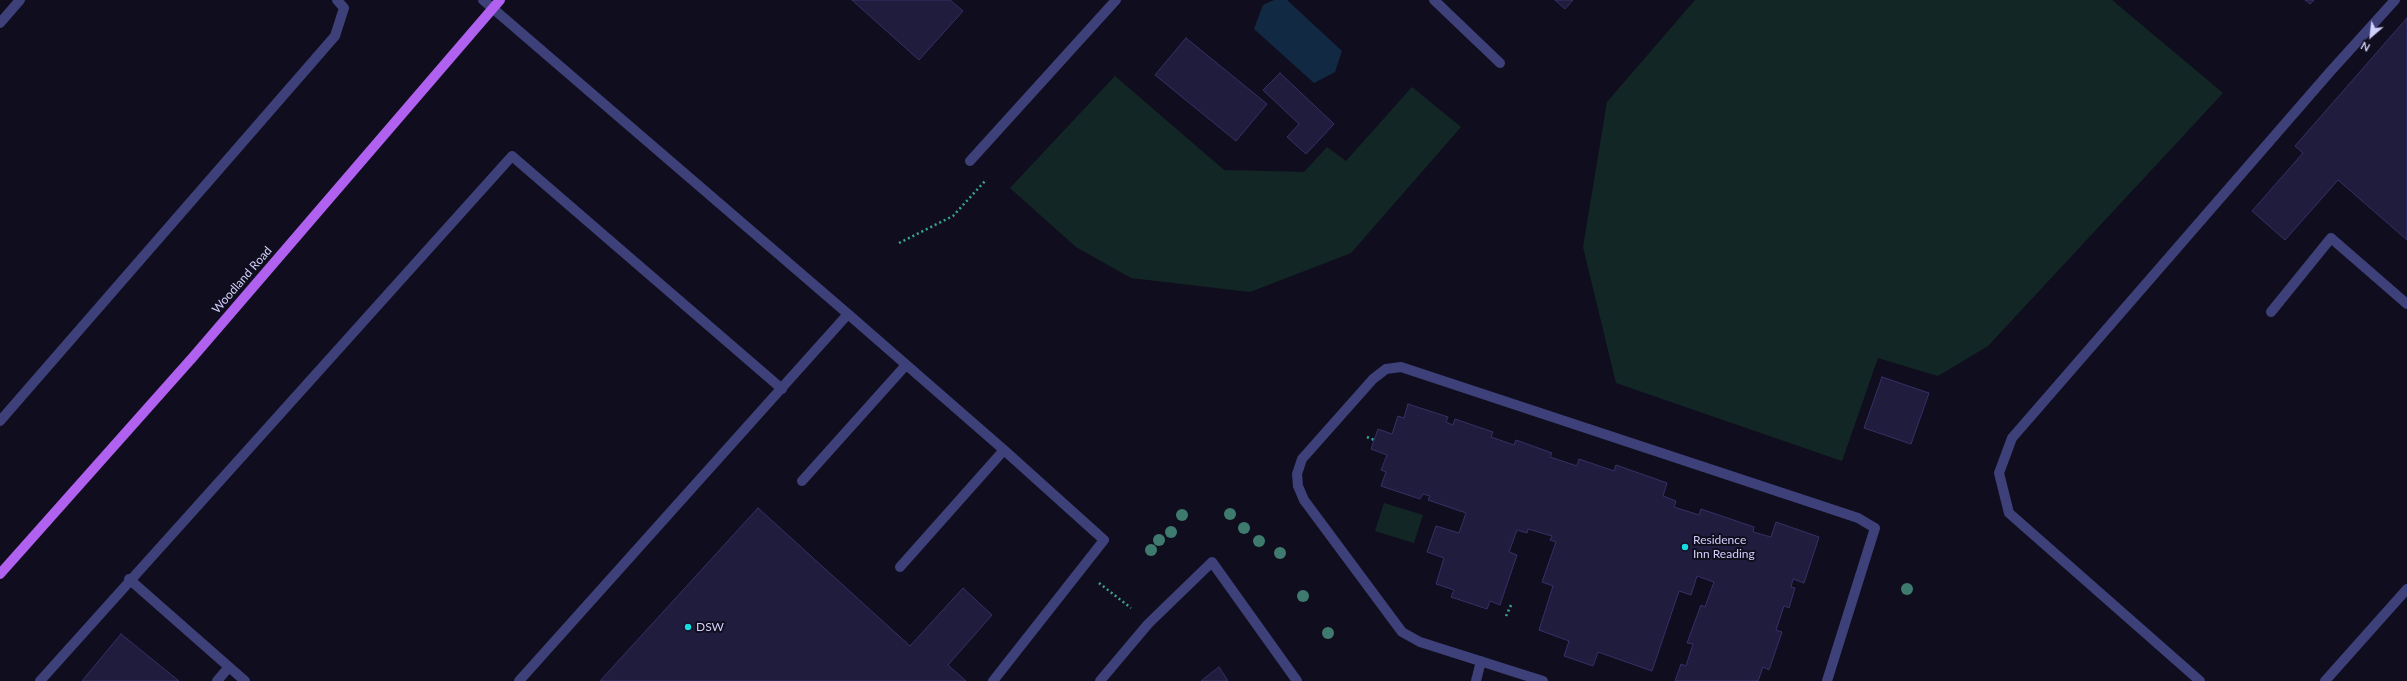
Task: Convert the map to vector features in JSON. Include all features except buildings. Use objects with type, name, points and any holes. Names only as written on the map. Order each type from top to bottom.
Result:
[{"type":"main road","name":"Woodland Road","points":[[0,574],[193,357],[500,0]]},
{"type":"lane","points":[[0,23],[20,0]]},
{"type":"lane","points":[[0,422],[335,36],[344,8],[337,0]]},
{"type":"lane","points":[[483,0],[848,314],[1004,450],[1104,540],[993,681]]},
{"type":"lane","points":[[970,161],[1116,0]]},
{"type":"lane","points":[[1434,0],[1500,63]]},
{"type":"lane","points":[[2200,681],[2009,513],[1999,473],[2012,438],[2329,73],[2396,0]]},
{"type":"lane","points":[[40,681],[129,579],[512,156],[782,389]]},
{"type":"lane","points":[[2271,312],[2331,238],[2407,304]]},
{"type":"lane","points":[[519,681],[848,314]]},
{"type":"lane","points":[[802,481],[906,365]]},
{"type":"lane","points":[[1543,681],[1420,642],[1402,632],[1304,500],[1298,486],[1297,474],[1302,460],[1373,379],[1386,369],[1401,367],[1840,512],[1871,525],[1875,528],[1827,681]]},
{"type":"lane","points":[[900,567],[1004,450]]},
{"type":"lane","points":[[1100,681],[1148,624],[1212,562],[1297,681]]},
{"type":"lane","points":[[129,579],[245,681]]},
{"type":"lane","points":[[2325,681],[2407,589]]},
{"type":"lane","points":[[1476,681],[1481,662]]},
{"type":"lane","points":[[217,681],[229,667]]},
{"type":"path","points":[[899,243],[953,216],[969,199]]},
{"type":"path","points":[[1367,437],[1374,440]]},
{"type":"path","points":[[1080,570],[1148,624]]},
{"type":"path","points":[[1506,616],[1512,603]]},
{"type":"green space","points":[[1695,0],[2112,0],[2223,93],[1988,346],[1938,376],[1878,358],[1842,461],[1616,383],[1583,247],[1607,102]]},
{"type":"green space","points":[[1115,76],[1224,170],[1304,172],[1327,147],[1346,161],[1412,87],[1461,127],[1351,253],[1250,292],[1131,278],[1076,247],[1010,188]]},
{"type":"green space","points":[[1384,503],[1423,515],[1414,543],[1375,531]]},
{"type":"water","points":[[1274,0],[1287,0],[1342,51],[1335,72],[1314,83],[1254,29],[1263,5]]},
{"type":"place","name":"Residence Inn Reading","points":[[1685,547]]},
{"type":"place","name":"DSW","points":[[688,627]]}]
